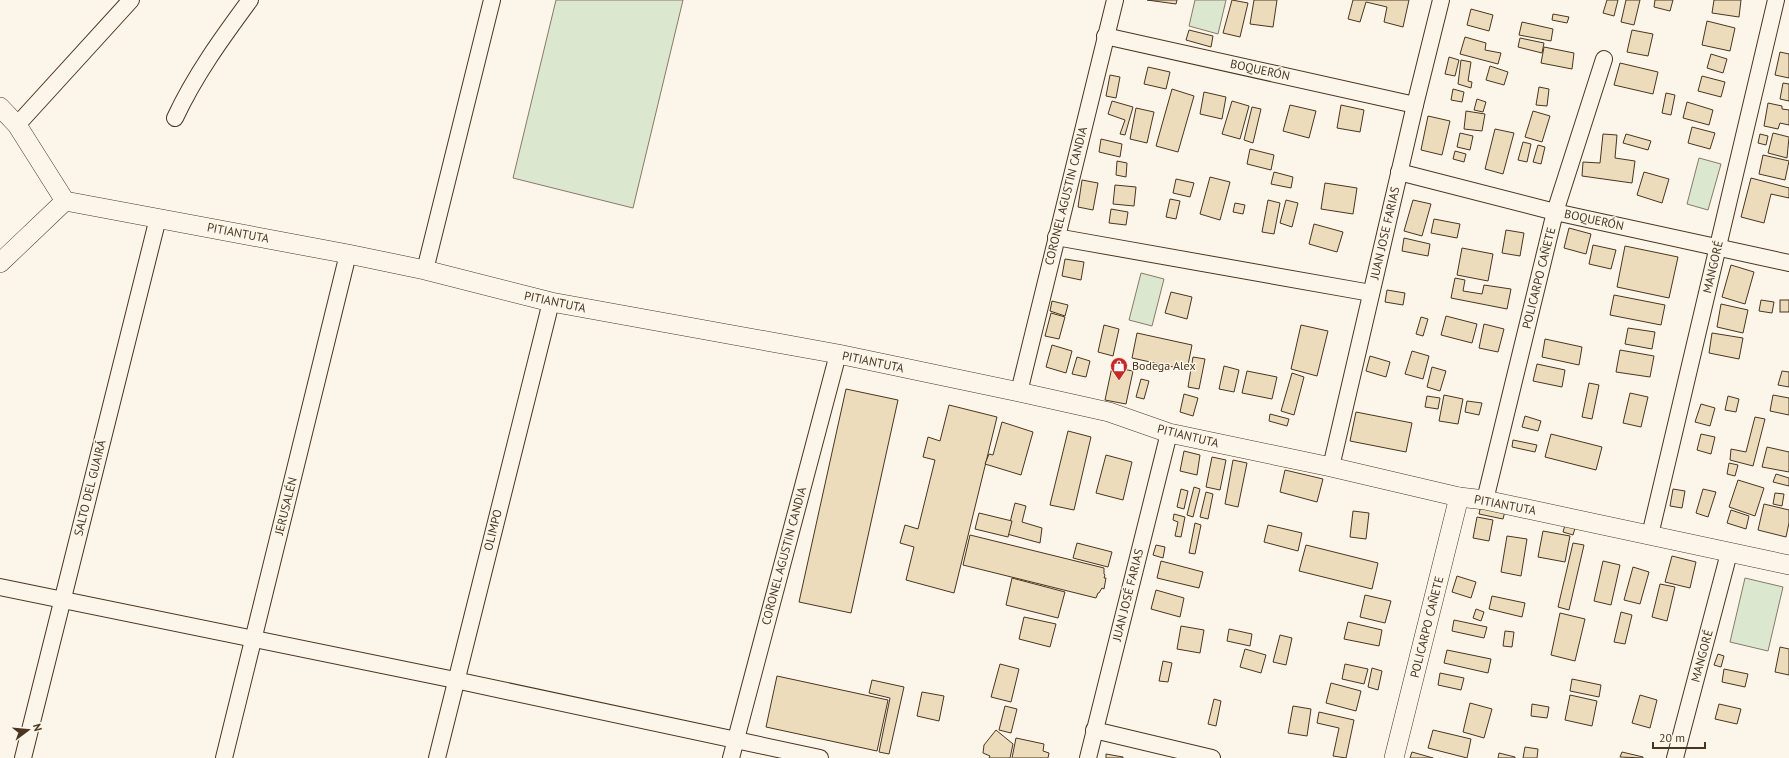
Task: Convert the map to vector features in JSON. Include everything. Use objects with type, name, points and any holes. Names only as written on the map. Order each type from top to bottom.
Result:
[{"type":"street","points":[[17,125],[131,0]]},
{"type":"street","points":[[175,118],[189,89],[207,60],[250,0]]},
{"type":"street","points":[[425,270],[492,0]]},
{"type":"street","name":"CORONEL AGUSTIN CANDIA","points":[[1019,392],[1115,0]]},
{"type":"street","name":"JUAN JOSE FARIAS","points":[[1331,467],[1415,104],[1441,0]]},
{"type":"street","name":"MANGORÉ","points":[[1650,535],[1776,0]]},
{"type":"street","name":"BOQUERÓN","points":[[1105,36],[1415,104]]},
{"type":"street","name":"POLICARPO CAÑETE","points":[[1485,500],[1555,212],[1604,58]]},
{"type":"street","points":[[0,107],[17,125],[65,201],[0,263]]},
{"type":"street","name":"BOQUERÓN","points":[[1399,172],[1555,212],[1789,263]]},
{"type":"street","name":"PITIANTUTA","points":[[65,201],[348,254],[425,270],[551,302],[838,354],[1019,392],[1109,412],[1169,433],[1331,467],[1459,497],[1485,500],[1789,565]]},
{"type":"street","name":"SALTO DEL GUAIRÁ","points":[[22,758],[158,218]]},
{"type":"street","points":[[1056,237],[1371,293]]},
{"type":"street","name":"JERUSALÉN","points":[[224,758],[348,254]]},
{"type":"street","name":"OLIMPO","points":[[437,758],[455,680],[551,302]]},
{"type":"street","name":"CORONEL AGUSTIN CANDIA","points":[[731,758],[838,354]]},
{"type":"street","name":"JUAN JOSÉ FARIAS","points":[[1088,758],[1169,433]]},
{"type":"street","name":"POLICARPO CAÑETE","points":[[1394,758],[1459,497]]},
{"type":"street","name":"MANGORÉ","points":[[1675,758],[1729,553]]},
{"type":"street","points":[[0,587],[253,640],[455,680],[820,758]]},
{"type":"street","points":[[1094,730],[1212,758]]},
{"type":"green space","points":[[556,0],[683,0],[633,208],[513,178]]},
{"type":"green space","points":[[1195,0],[1226,0],[1218,34],[1189,26]]},
{"type":"green space","points":[[1699,158],[1721,164],[1708,210],[1687,204]]},
{"type":"green space","points":[[1141,273],[1164,279],[1152,326],[1129,320]]},
{"type":"green space","points":[[1745,578],[1783,587],[1768,651],[1730,642]]},
{"type":"building","points":[[1147,0],[1177,0],[1176,4]]},
{"type":"building","points":[[1232,0],[1248,3],[1240,37],[1223,33]]},
{"type":"building","points":[[1254,0],[1277,0],[1273,27],[1250,24]]},
{"type":"building","points":[[1353,0],[1409,0],[1403,27],[1384,22],[1387,7],[1366,2],[1360,22],[1348,19]]},
{"type":"building","points":[[1607,0],[1618,0],[1614,16],[1603,13]]},
{"type":"building","points":[[1626,0],[1640,0],[1634,25],[1621,22]]},
{"type":"building","points":[[1655,0],[1673,0],[1670,11],[1654,7]]},
{"type":"building","points":[[1714,0],[1741,0],[1739,17],[1712,13]]},
{"type":"building","points":[[1471,9],[1493,15],[1489,31],[1467,25]]},
{"type":"building","points":[[1553,14],[1569,17],[1567,23],[1552,20]]},
{"type":"building","points":[[1707,21],[1735,28],[1730,51],[1702,45]]},
{"type":"building","points":[[1522,22],[1553,29],[1551,41],[1519,35]]},
{"type":"building","points":[[1189,30],[1213,36],[1211,47],[1186,40]]},
{"type":"building","points":[[1632,30],[1653,34],[1648,56],[1627,52]]},
{"type":"building","points":[[1465,37],[1486,43],[1485,50],[1501,53],[1498,64],[1460,54]]},
{"type":"building","points":[[1520,38],[1544,43],[1542,53],[1518,47]]},
{"type":"building","points":[[1544,47],[1574,53],[1572,69],[1541,63]]},
{"type":"building","points":[[1780,52],[1789,54],[1789,78],[1775,75]]},
{"type":"building","points":[[1711,54],[1727,59],[1723,73],[1707,68]]},
{"type":"building","points":[[1449,57],[1459,60],[1455,76],[1445,74]]},
{"type":"building","points":[[1461,60],[1471,62],[1468,81],[1472,82],[1471,88],[1458,84]]},
{"type":"building","points":[[1620,63],[1658,72],[1653,94],[1614,85]]},
{"type":"building","points":[[1490,66],[1508,72],[1504,85],[1486,80]]},
{"type":"building","points":[[1148,67],[1170,72],[1166,89],[1144,84]]},
{"type":"building","points":[[1110,75],[1120,77],[1116,98],[1106,96]]},
{"type":"building","points":[[1702,76],[1725,82],[1721,97],[1698,91]]},
{"type":"building","points":[[1783,83],[1789,84],[1789,101],[1780,99]]},
{"type":"building","points":[[1539,87],[1549,89],[1547,106],[1536,105]]},
{"type":"building","points":[[1172,89],[1194,96],[1178,152],[1156,146]]},
{"type":"building","points":[[1453,89],[1464,92],[1462,102],[1451,100]]},
{"type":"building","points":[[1204,92],[1226,97],[1222,119],[1200,114]]},
{"type":"building","points":[[1666,93],[1675,95],[1671,115],[1662,113]]},
{"type":"building","points":[[1477,99],[1486,102],[1483,112],[1474,110]]},
{"type":"building","points":[[1112,101],[1133,107],[1125,135],[1120,134],[1125,120],[1108,114]]},
{"type":"building","points":[[1232,101],[1249,106],[1240,139],[1222,134]]},
{"type":"building","points":[[1687,102],[1713,110],[1709,125],[1683,118]]},
{"type":"building","points":[[1768,103],[1782,106],[1782,109],[1789,110],[1789,125],[1780,123],[1778,129],[1764,126]]},
{"type":"building","points":[[1290,105],[1316,111],[1309,138],[1283,131]]},
{"type":"building","points":[[1341,105],[1364,110],[1360,132],[1337,128]]},
{"type":"building","points":[[1252,107],[1261,109],[1253,143],[1244,140]]},
{"type":"building","points":[[1136,108],[1154,112],[1147,143],[1130,139]]},
{"type":"building","points":[[1466,111],[1485,114],[1482,131],[1464,129]]},
{"type":"building","points":[[1533,111],[1550,116],[1542,142],[1525,137]]},
{"type":"building","points":[[1428,116],[1450,121],[1442,155],[1421,150]]},
{"type":"building","points":[[1692,127],[1715,133],[1710,149],[1688,143]]},
{"type":"building","points":[[1495,129],[1514,133],[1503,174],[1485,169]]},
{"type":"building","points":[[1460,133],[1473,136],[1470,150],[1457,147]]},
{"type":"building","points":[[1773,133],[1789,137],[1787,158],[1768,153]]},
{"type":"building","points":[[1603,134],[1617,135],[1615,158],[1635,161],[1632,183],[1582,176],[1583,162],[1600,163]]},
{"type":"building","points":[[1626,134],[1651,141],[1648,150],[1623,143]]},
{"type":"building","points":[[1760,134],[1768,136],[1766,145],[1758,143]]},
{"type":"building","points":[[1101,139],[1122,144],[1120,157],[1099,152]]},
{"type":"building","points":[[1523,142],[1531,144],[1527,162],[1518,160]]},
{"type":"building","points":[[1538,145],[1545,147],[1541,164],[1533,162]]},
{"type":"building","points":[[1250,149],[1274,155],[1271,170],[1247,164]]},
{"type":"building","points":[[1455,151],[1466,154],[1464,162],[1453,159]]},
{"type":"building","points":[[1763,155],[1789,161],[1785,180],[1759,174]]},
{"type":"building","points":[[1117,161],[1127,163],[1126,177],[1116,175]]},
{"type":"building","points":[[1274,172],[1293,177],[1291,188],[1271,184]]},
{"type":"building","points":[[1644,172],[1669,179],[1662,203],[1637,195]]},
{"type":"building","points":[[1210,177],[1230,182],[1220,220],[1200,214]]},
{"type":"building","points":[[1751,178],[1789,188],[1789,198],[1771,194],[1764,223],[1741,217]]},
{"type":"building","points":[[1176,179],[1194,183],[1190,197],[1173,193]]},
{"type":"building","points":[[1082,180],[1098,183],[1093,210],[1078,207]]},
{"type":"building","points":[[1325,183],[1357,188],[1353,214],[1321,209]]},
{"type":"building","points":[[1115,185],[1136,187],[1134,206],[1113,204]]},
{"type":"building","points":[[1170,199],[1180,201],[1176,219],[1166,217]]},
{"type":"building","points":[[1268,200],[1280,203],[1274,234],[1262,232]]},
{"type":"building","points":[[1286,200],[1298,203],[1292,227],[1280,223]]},
{"type":"building","points":[[1413,200],[1431,204],[1422,236],[1404,231]]},
{"type":"building","points":[[1235,203],[1245,205],[1243,214],[1233,212]]},
{"type":"building","points":[[1111,209],[1128,212],[1126,225],[1109,223]]},
{"type":"building","points":[[1434,219],[1460,224],[1457,238],[1431,233]]},
{"type":"building","points":[[1314,224],[1343,232],[1337,252],[1309,244]]},
{"type":"building","points":[[1569,228],[1591,234],[1586,254],[1564,248]]},
{"type":"building","points":[[1506,230],[1524,233],[1520,256],[1502,253]]},
{"type":"building","points":[[1404,238],[1430,244],[1428,256],[1402,251]]},
{"type":"building","points":[[1593,245],[1616,250],[1611,269],[1589,264]]},
{"type":"building","points":[[1625,246],[1678,257],[1669,298],[1617,287]]},
{"type":"building","points":[[1462,248],[1493,254],[1488,281],[1457,275]]},
{"type":"building","points":[[1065,259],[1084,262],[1081,280],[1062,276]]},
{"type":"building","points":[[1731,265],[1754,272],[1745,304],[1722,297]]},
{"type":"building","points":[[1455,278],[1465,280],[1463,291],[1482,294],[1484,285],[1511,289],[1507,309],[1451,298]]},
{"type":"building","points":[[1387,290],[1405,293],[1403,305],[1385,302]]},
{"type":"building","points":[[1171,292],[1192,297],[1187,319],[1165,313]]},
{"type":"building","points":[[1614,295],[1665,305],[1661,325],[1610,315]]},
{"type":"building","points":[[1761,300],[1774,302],[1772,313],[1759,311]]},
{"type":"building","points":[[1780,300],[1789,300],[1789,312],[1780,312]]},
{"type":"building","points":[[1052,301],[1068,305],[1065,316],[1050,311]]},
{"type":"building","points":[[1721,304],[1748,310],[1743,333],[1717,327]]},
{"type":"building","points":[[1051,313],[1065,317],[1059,339],[1045,336]]},
{"type":"building","points":[[1446,316],[1477,324],[1472,343],[1441,335]]},
{"type":"building","points":[[1421,317],[1428,319],[1423,336],[1416,334]]},
{"type":"building","points":[[1484,324],[1504,329],[1498,352],[1479,348]]},
{"type":"building","points":[[1104,325],[1119,329],[1113,356],[1098,352]]},
{"type":"building","points":[[1301,325],[1328,331],[1317,376],[1291,369]]},
{"type":"building","points":[[1628,328],[1655,332],[1652,349],[1625,344]]},
{"type":"building","points":[[1137,333],[1192,345],[1187,370],[1132,358]]},
{"type":"building","points":[[1712,333],[1743,338],[1739,359],[1709,353]]},
{"type":"building","points":[[1545,339],[1582,347],[1579,365],[1542,357]]},
{"type":"building","points":[[1052,345],[1072,351],[1066,373],[1046,367]]},
{"type":"building","points":[[1620,350],[1654,356],[1650,377],[1616,372]]},
{"type":"building","points":[[1412,351],[1429,356],[1423,379],[1405,374]]},
{"type":"building","points":[[1370,356],[1390,362],[1386,377],[1366,371]]},
{"type":"building","points":[[1077,357],[1090,361],[1086,377],[1072,374]]},
{"type":"building","points":[[1193,357],[1205,359],[1199,389],[1188,387]]},
{"type":"building","points":[[1537,364],[1565,370],[1562,387],[1533,381]]},
{"type":"building","points":[[1224,366],[1239,370],[1234,392],[1219,389]]},
{"type":"building","name":"Bodega Alex","points":[[1112,367],[1133,371],[1126,404],[1105,400]]},
{"type":"building","points":[[1432,367],[1446,371],[1440,391],[1427,387]]},
{"type":"building","points":[[1247,371],[1277,377],[1272,399],[1242,393]]},
{"type":"building","points":[[1782,371],[1789,372],[1789,387],[1778,385]]},
{"type":"building","points":[[1292,373],[1304,377],[1294,415],[1281,411]]},
{"type":"building","points":[[1141,379],[1149,381],[1144,399],[1136,397]]},
{"type":"building","points":[[1589,383],[1599,385],[1592,419],[1582,417]]},
{"type":"building","points":[[846,389],[898,400],[851,613],[799,602]]},
{"type":"building","points":[[1630,393],[1648,397],[1641,427],[1623,423]]},
{"type":"building","points":[[1184,394],[1198,398],[1193,416],[1180,412]]},
{"type":"building","points":[[1444,395],[1463,399],[1458,424],[1439,421]]},
{"type":"building","points":[[1773,395],[1789,398],[1789,415],[1770,411]]},
{"type":"building","points":[[1427,396],[1440,398],[1438,409],[1425,407]]},
{"type":"building","points":[[1728,396],[1739,399],[1736,412],[1725,410]]},
{"type":"building","points":[[1467,401],[1482,403],[1479,415],[1465,412]]},
{"type":"building","points":[[1701,404],[1715,408],[1710,426],[1695,422]]},
{"type":"building","points":[[949,405],[997,417],[954,593],[906,580],[914,547],[900,543],[905,525],[918,529],[935,460],[923,457],[928,437],[940,441]]},
{"type":"building","points":[[1356,412],[1412,423],[1406,452],[1350,441]]},
{"type":"building","points":[[1270,414],[1289,419],[1287,426],[1269,421]]},
{"type":"building","points":[[1525,416],[1541,421],[1538,431],[1522,427]]},
{"type":"building","points":[[1755,417],[1765,419],[1753,466],[1730,460],[1731,449],[1746,452]]},
{"type":"building","points":[[1002,422],[1033,432],[1021,475],[985,464],[989,454],[993,455]]},
{"type":"building","points":[[1068,431],[1091,437],[1074,510],[1050,505]]},
{"type":"building","points":[[1551,434],[1602,447],[1596,470],[1545,457]]},
{"type":"building","points":[[1701,434],[1715,437],[1711,454],[1697,450]]},
{"type":"building","points":[[1513,440],[1537,445],[1535,452],[1512,447]]},
{"type":"building","points":[[1767,447],[1789,452],[1789,472],[1762,467]]},
{"type":"building","points":[[1184,451],[1200,455],[1197,475],[1180,471]]},
{"type":"building","points":[[1106,455],[1132,462],[1123,500],[1096,493]]},
{"type":"building","points":[[1212,457],[1226,460],[1220,490],[1206,487]]},
{"type":"building","points":[[1233,460],[1247,463],[1238,507],[1225,504]]},
{"type":"building","points":[[1729,463],[1738,465],[1735,476],[1727,474]]},
{"type":"building","points":[[1285,470],[1323,479],[1317,502],[1280,492]]},
{"type":"building","points":[[1776,474],[1789,478],[1789,486],[1773,482]]},
{"type":"building","points":[[1738,480],[1764,488],[1755,516],[1729,507]]},
{"type":"building","points":[[1194,487],[1200,489],[1193,517],[1187,515]]},
{"type":"building","points":[[1181,489],[1188,491],[1184,509],[1177,507]]},
{"type":"building","points":[[1673,489],[1685,491],[1682,508],[1670,506]]},
{"type":"building","points":[[1703,489],[1716,492],[1708,517],[1696,513]]},
{"type":"building","points":[[1206,492],[1213,494],[1208,519],[1200,517]]},
{"type":"building","points":[[1775,493],[1784,494],[1782,506],[1773,504]]},
{"type":"building","points":[[1015,503],[1026,506],[1022,522],[1042,528],[1040,543],[1007,534]]},
{"type":"building","points":[[1764,504],[1789,510],[1789,523],[1786,537],[1758,530]]},
{"type":"building","points":[[1481,505],[1505,511],[1503,519],[1479,514]]},
{"type":"building","points":[[1731,510],[1749,516],[1746,529],[1727,523]]},
{"type":"building","points":[[1353,511],[1369,513],[1366,539],[1350,537]]},
{"type":"building","points":[[979,513],[1012,521],[1008,537],[975,529]]},
{"type":"building","points":[[1174,514],[1185,517],[1181,537],[1175,536],[1178,522],[1173,520]]},
{"type":"building","points":[[1477,517],[1493,520],[1489,541],[1473,538]]},
{"type":"building","points":[[1195,523],[1201,525],[1195,554],[1189,553]]},
{"type":"building","points":[[1268,525],[1302,533],[1298,551],[1264,542]]},
{"type":"building","points":[[1565,525],[1575,528],[1573,535],[1563,532]]},
{"type":"building","points":[[1543,531],[1570,536],[1565,562],[1538,557]]},
{"type":"building","points":[[970,535],[1104,568],[1104,578],[1106,578],[1104,589],[1102,588],[1096,598],[963,565]]},
{"type":"building","points":[[1507,536],[1527,539],[1521,576],[1501,572]]},
{"type":"building","points":[[1077,543],[1112,552],[1108,567],[1073,558]]},
{"type":"building","points":[[1573,543],[1584,545],[1569,610],[1558,607]]},
{"type":"building","points":[[1156,545],[1165,547],[1163,558],[1153,555]]},
{"type":"building","points":[[1306,545],[1378,563],[1372,589],[1299,571]]},
{"type":"building","points":[[1672,556],[1696,562],[1690,588],[1665,582]]},
{"type":"building","points":[[1161,561],[1203,572],[1199,588],[1157,578]]},
{"type":"building","points":[[1603,561],[1620,565],[1611,605],[1594,601]]},
{"type":"building","points":[[1633,567],[1649,572],[1640,604],[1624,600]]},
{"type":"building","points":[[1457,576],[1476,582],[1471,598],[1452,592]]},
{"type":"building","points":[[1012,578],[1065,592],[1058,618],[1006,605]]},
{"type":"building","points":[[1660,584],[1675,587],[1667,621],[1652,617]]},
{"type":"building","points":[[1156,590],[1184,598],[1180,617],[1151,609]]},
{"type":"building","points":[[1365,595],[1391,601],[1385,623],[1360,617]]},
{"type":"building","points":[[1492,596],[1525,603],[1522,617],[1489,609]]},
{"type":"building","points":[[1476,609],[1484,612],[1481,621],[1473,618]]},
{"type":"building","points":[[1621,612],[1632,615],[1625,644],[1614,642]]},
{"type":"building","points":[[1560,613],[1585,619],[1575,661],[1551,655]]},
{"type":"building","points":[[1024,617],[1056,624],[1050,647],[1019,639]]},
{"type":"building","points":[[1454,620],[1487,627],[1484,638],[1452,631]]},
{"type":"building","points":[[1348,622],[1382,630],[1379,646],[1344,639]]},
{"type":"building","points":[[1181,626],[1204,630],[1200,653],[1177,649]]},
{"type":"building","points":[[1229,629],[1252,634],[1250,646],[1227,641]]},
{"type":"building","points":[[1505,631],[1514,632],[1512,647],[1503,646]]},
{"type":"building","points":[[1280,635],[1292,638],[1286,665],[1273,662]]},
{"type":"building","points":[[1780,647],[1789,649],[1789,675],[1775,672]]},
{"type":"building","points":[[1245,649],[1266,655],[1261,673],[1240,667]]},
{"type":"building","points":[[1447,650],[1491,659],[1488,673],[1444,663]]},
{"type":"building","points":[[1718,654],[1724,656],[1721,667],[1714,665]]},
{"type":"building","points":[[1163,661],[1172,663],[1168,682],[1159,681]]},
{"type":"building","points":[[1000,664],[1019,669],[1011,702],[991,697]]},
{"type":"building","points":[[1345,664],[1368,669],[1364,684],[1342,679]]},
{"type":"building","points":[[1372,668],[1382,671],[1378,690],[1368,687]]},
{"type":"building","points":[[1724,669],[1748,674],[1745,687],[1722,682]]},
{"type":"building","points":[[1440,673],[1464,678],[1461,690],[1438,685]]},
{"type":"building","points":[[777,676],[888,700],[877,751],[766,727]]},
{"type":"building","points":[[1572,679],[1601,685],[1599,697],[1570,691]]},
{"type":"building","points":[[872,680],[904,687],[889,754],[879,752],[890,698],[869,693]]},
{"type":"building","points":[[1331,683],[1361,691],[1356,711],[1326,703]]},
{"type":"building","points":[[922,692],[944,696],[939,721],[917,716]]},
{"type":"building","points":[[1570,695],[1597,701],[1592,726],[1565,720]]},
{"type":"building","points":[[1640,695],[1657,700],[1650,728],[1632,723]]},
{"type":"building","points":[[1214,699],[1221,701],[1216,726],[1208,724]]},
{"type":"building","points":[[1470,703],[1492,709],[1484,738],[1463,732]]},
{"type":"building","points":[[1532,704],[1549,707],[1547,718],[1531,716]]},
{"type":"building","points":[[1719,704],[1741,709],[1737,724],[1715,719]]},
{"type":"building","points":[[1005,706],[1017,709],[1011,733],[999,730]]},
{"type":"building","points":[[1293,706],[1311,709],[1307,736],[1288,733]]},
{"type":"building","points":[[1319,712],[1354,720],[1346,758],[1333,756],[1339,728],[1317,723]]},
{"type":"building","points":[[996,730],[1013,744],[1010,758],[989,758],[990,756],[983,753],[984,745]]},
{"type":"building","points":[[1433,730],[1471,739],[1467,758],[1428,748]]},
{"type":"building","points":[[1016,738],[1044,744],[1043,751],[1049,753],[1048,758],[1012,758]]},
{"type":"building","points":[[1525,747],[1538,749],[1537,758],[1523,758]]},
{"type":"building","points":[[1412,752],[1433,758],[1410,758]]},
{"type":"building","points":[[1622,752],[1643,757],[1643,758],[1620,757]]},
{"type":"building","points":[[1499,753],[1515,757],[1515,758],[1498,758]]},
{"type":"building","points":[[1106,754],[1123,757],[1123,758],[1106,758]]},
{"type":"place","name":"Bodega Alex","points":[[1119,381]]}]
